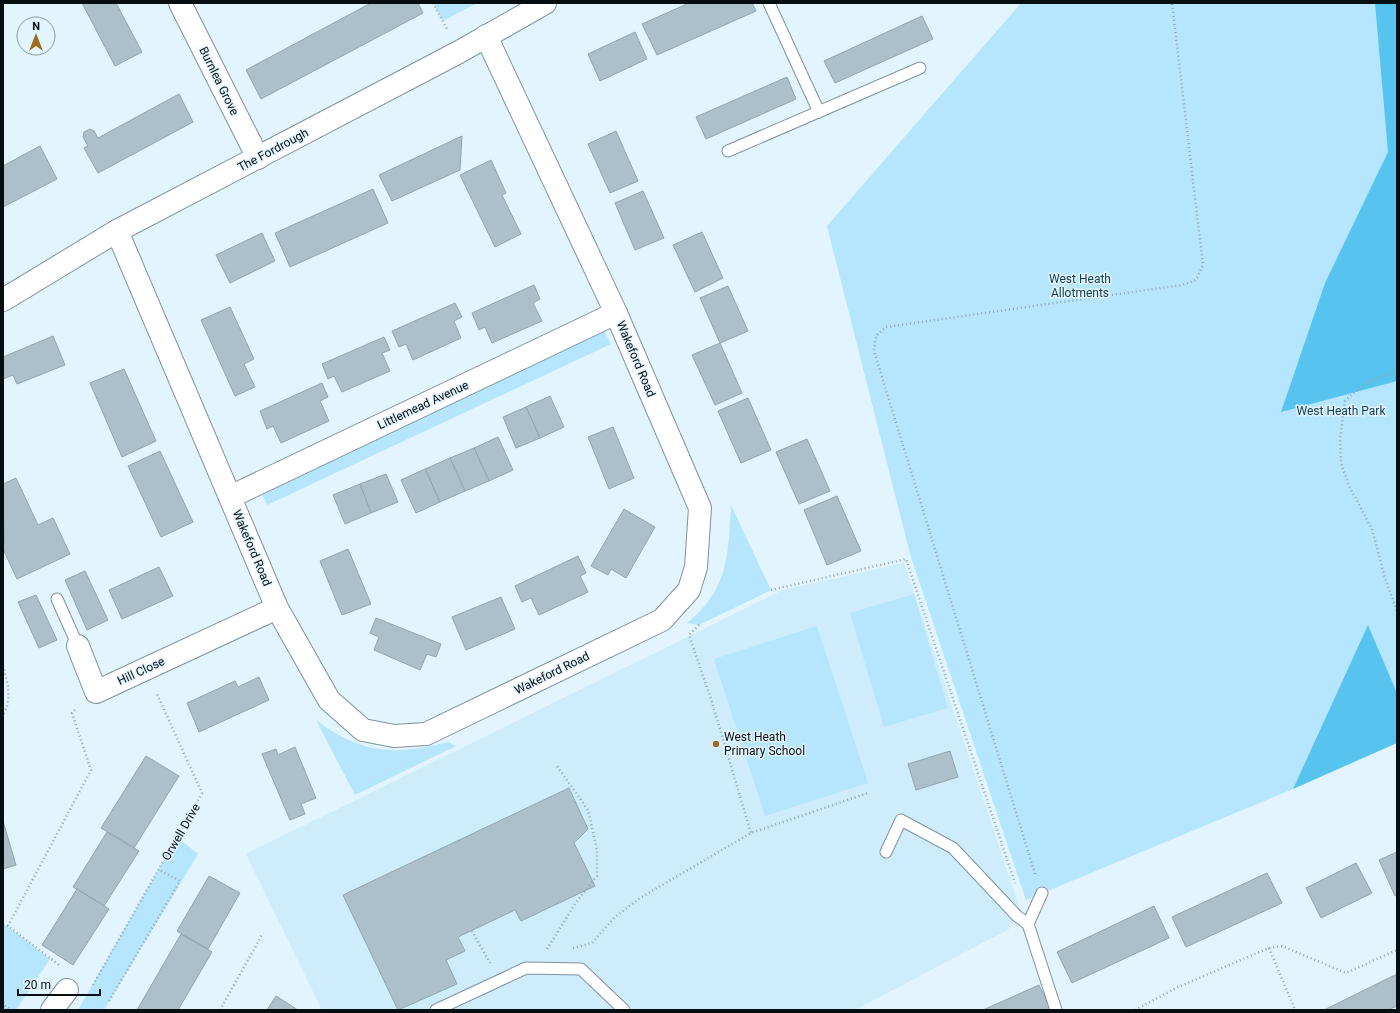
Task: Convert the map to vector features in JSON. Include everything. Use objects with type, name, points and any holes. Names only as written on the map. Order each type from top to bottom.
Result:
[{"type":"street","name":"Burnlea Grove","points":[[180,3],[258,158]]},
{"type":"street","name":"The Fordrough","points":[[3,300],[117,231],[459,52],[545,3]]},
{"type":"street","name":"Wakeford Road","points":[[117,231],[278,608],[329,700],[363,730],[394,736],[426,734],[662,620],[689,590],[696,567],[700,508],[616,313],[486,36]]},
{"type":"street","name":"Littlemead Avenue","points":[[230,497],[616,313]]},
{"type":"street","name":"Hill Close","points":[[96,692],[278,608]]},
{"type":"street","points":[[78,646],[96,692]]},
{"type":"street","points":[[52,1010],[67,990]]},
{"type":"lane","points":[[769,3],[819,112]]},
{"type":"lane","points":[[728,151],[920,68]]},
{"type":"lane","points":[[57,599],[78,646]]},
{"type":"lane","points":[[886,852],[901,820],[953,848],[1017,916],[1028,924],[1056,1010]]},
{"type":"lane","points":[[1028,924],[1042,893]]},
{"type":"lane","points":[[436,1010],[526,968],[581,970],[624,1010]]},
{"type":"path","points":[[433,3],[459,52]]},
{"type":"path","points":[[1042,893],[874,351],[876,336],[886,327],[1182,285],[1196,280],[1203,264],[1172,3]]},
{"type":"path","points":[[1397,372],[1382,375],[1369,382],[1345,401],[1340,440],[1341,463],[1348,486],[1372,528],[1385,578],[1397,611]]},
{"type":"path","points":[[771,590],[906,559],[1016,887]]},
{"type":"path","points":[[699,625],[689,635],[711,699],[751,833]]},
{"type":"path","points":[[3,666],[9,685],[7,708],[3,714]]},
{"type":"path","name":"Orwell Drive","points":[[91,988],[202,794],[145,669]]},
{"type":"path","points":[[8,926],[91,770],[72,713],[96,692]]},
{"type":"path","points":[[543,954],[577,901],[597,876],[597,850],[588,810],[557,766]]},
{"type":"path","points":[[571,948],[592,943],[614,917],[640,898],[751,833],[868,793]]},
{"type":"path","points":[[109,1001],[180,882],[159,870]]},
{"type":"path","points":[[3,926],[8,926],[63,968]]},
{"type":"path","points":[[472,930],[490,964],[496,962]]},
{"type":"path","points":[[220,1010],[263,933]]},
{"type":"path","points":[[1134,1010],[1178,987],[1269,948],[1282,946],[1346,973],[1397,950]]},
{"type":"path","points":[[1269,948],[1294,1010]]},
{"type":"path","points":[[3,998],[4,1005],[10,1010]]},
{"type":"shaded area","points":[[1375,3],[1397,3],[1397,381],[1281,412],[1325,283],[1388,152]]},
{"type":"shaded area","name":"West Heath Primary School","points":[[904,563],[1020,909],[1009,929],[855,1010],[322,1010],[246,854],[783,590]]},
{"type":"shaded area","points":[[1368,625],[1397,693],[1397,743],[1293,789]]},
{"type":"green space","points":[[433,3],[477,3],[443,21]]},
{"type":"green space","name":"West Heath Allotments","points":[[1021,3],[1397,3],[1397,693],[1368,626],[1293,789],[1026,900],[910,554],[827,226]]},
{"type":"green space","points":[[601,324],[611,344],[267,505],[259,487]]},
{"type":"green space","points":[[731,505],[771,590],[699,625],[687,623],[701,610],[719,584],[727,555]]},
{"type":"green space","points":[[914,594],[948,708],[884,727],[850,613]]},
{"type":"green space","points":[[817,626],[868,783],[765,816],[714,659]]},
{"type":"green space","points":[[316,720],[348,740],[363,746],[379,749],[411,749],[448,742],[456,746],[355,795]]},
{"type":"green space","points":[[177,837],[198,854],[104,1010],[78,1010]]},
{"type":"green space","points":[[3,923],[50,959],[16,1010],[3,1010]]},
{"type":"building","points":[[82,3],[116,3],[142,52],[115,66]]},
{"type":"building","points":[[371,3],[418,3],[423,13],[261,99],[246,70]]},
{"type":"building","points":[[689,3],[752,3],[756,11],[657,55],[642,24]]},
{"type":"building","points":[[922,16],[933,39],[835,83],[824,61]]},
{"type":"building","points":[[635,32],[647,59],[600,81],[588,54]]},
{"type":"building","points":[[787,77],[796,99],[706,139],[696,117]]},
{"type":"building","points":[[179,94],[193,122],[98,173],[84,148],[88,146],[83,137],[84,132],[90,129],[94,131],[98,138]]},
{"type":"building","points":[[616,131],[638,181],[610,193],[588,144]]},
{"type":"building","points":[[462,136],[460,170],[392,201],[379,175]]},
{"type":"building","points":[[40,146],[57,179],[3,207],[3,166]]},
{"type":"building","points":[[491,160],[506,193],[502,195],[521,234],[495,247],[460,175]]},
{"type":"building","points":[[373,189],[388,223],[290,267],[275,233]]},
{"type":"building","points":[[643,191],[664,238],[635,250],[615,203]]},
{"type":"building","points":[[702,232],[723,278],[695,292],[673,245]]},
{"type":"building","points":[[262,233],[275,261],[230,283],[216,255]]},
{"type":"building","points":[[534,285],[540,299],[533,303],[542,321],[492,343],[485,327],[479,330],[472,313]]},
{"type":"building","points":[[728,286],[748,331],[720,343],[700,298]]},
{"type":"building","points":[[455,303],[462,317],[454,321],[461,338],[413,360],[406,344],[399,347],[392,331]]},
{"type":"building","points":[[230,307],[254,359],[244,364],[255,387],[235,396],[201,320]]},
{"type":"building","points":[[53,336],[65,365],[17,384],[13,375],[3,379],[3,357]]},
{"type":"building","points":[[384,337],[390,350],[382,353],[390,371],[342,392],[334,376],[328,379],[322,364]]},
{"type":"building","points":[[720,343],[742,393],[715,405],[692,355]]},
{"type":"building","points":[[124,369],[156,441],[122,457],[90,383]]},
{"type":"building","points":[[322,383],[328,397],[320,401],[329,421],[281,443],[273,426],[267,429],[260,411]]},
{"type":"building","points":[[550,396],[564,427],[540,438],[526,407]]},
{"type":"building","points":[[748,398],[771,450],[741,463],[718,411]]},
{"type":"building","points":[[526,407],[540,438],[516,448],[503,417]]},
{"type":"building","points":[[613,427],[634,478],[609,489],[588,437]]},
{"type":"building","points":[[498,437],[513,470],[489,481],[474,448]]},
{"type":"building","points":[[807,439],[830,491],[799,504],[776,452]]},
{"type":"building","points":[[474,448],[489,481],[465,491],[450,458]]},
{"type":"building","points":[[160,451],[193,522],[161,537],[128,466]]},
{"type":"building","points":[[450,458],[465,491],[440,502],[425,469]]},
{"type":"building","points":[[425,469],[440,502],[416,513],[401,480]]},
{"type":"building","points":[[386,474],[398,502],[371,513],[360,484]]},
{"type":"building","points":[[16,478],[38,525],[53,518],[70,554],[17,579],[3,549],[3,484]]},
{"type":"building","points":[[360,484],[371,513],[345,524],[333,495]]},
{"type":"building","points":[[837,496],[861,551],[827,565],[804,510]]},
{"type":"building","points":[[624,509],[655,527],[626,578],[611,569],[608,575],[591,566]]},
{"type":"building","points":[[348,549],[371,604],[342,615],[320,561]]},
{"type":"building","points":[[578,556],[586,573],[580,576],[588,592],[539,615],[531,598],[522,602],[515,586]]},
{"type":"building","points":[[159,567],[173,596],[122,619],[109,590]]},
{"type":"building","points":[[85,571],[108,620],[87,630],[65,580]]},
{"type":"building","points":[[36,595],[57,640],[39,648],[18,602]]},
{"type":"building","points":[[501,597],[515,629],[466,650],[452,617]]},
{"type":"building","points":[[376,618],[441,644],[436,657],[427,654],[420,670],[374,650],[379,637],[370,633]]},
{"type":"building","points":[[259,677],[269,700],[199,732],[187,703],[235,681],[238,687]]},
{"type":"building","points":[[295,747],[316,798],[301,804],[305,814],[290,820],[262,754],[276,749],[278,755]]},
{"type":"building","points":[[950,751],[958,777],[916,790],[908,764]]},
{"type":"building","points":[[146,756],[179,776],[134,848],[101,828]]},
{"type":"building","points":[[569,788],[588,829],[574,843],[595,886],[521,921],[515,910],[458,937],[465,951],[446,960],[457,984],[398,1010],[343,895]]},
{"type":"building","points":[[3,821],[16,865],[3,869]]},
{"type":"building","points":[[107,832],[139,851],[104,906],[73,887]]},
{"type":"building","points":[[1397,852],[1397,895],[1395,896],[1379,860]]},
{"type":"building","points":[[1356,863],[1372,893],[1321,918],[1306,888]]},
{"type":"building","points":[[1267,873],[1282,903],[1186,947],[1172,917]]},
{"type":"building","points":[[209,876],[240,893],[208,949],[177,931]]},
{"type":"building","points":[[77,889],[109,909],[73,965],[42,945]]},
{"type":"building","points":[[1154,906],[1169,938],[1072,983],[1057,952]]},
{"type":"building","points":[[181,934],[212,952],[178,1010],[137,1010]]},
{"type":"building","points":[[1397,974],[1397,1006],[1388,1010],[1324,1010]]},
{"type":"building","points":[[1039,985],[1051,1010],[983,1010]]},
{"type":"building","points":[[276,996],[298,1010],[267,1010]]},
{"type":"place","name":"West Heath Primary School","points":[[716,744]]},
{"type":"park label","name":"West Heath Park","points":[[1341,411]]}]
